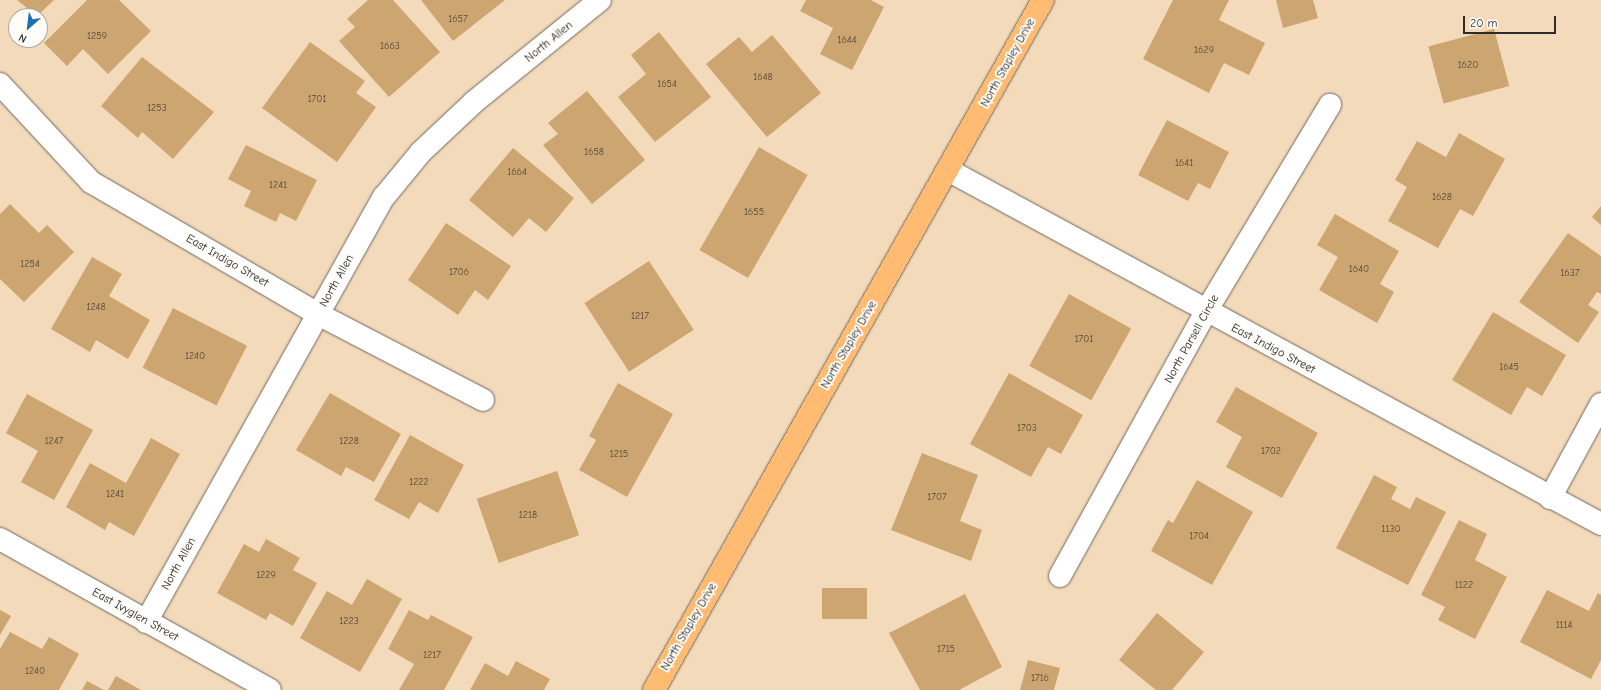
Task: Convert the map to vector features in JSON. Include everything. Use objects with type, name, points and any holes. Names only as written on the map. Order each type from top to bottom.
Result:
[{"type":"main road","name":"North Stapley Drive","points":[[654,690],[1043,0]]},
{"type":"street","name":"North Allen","points":[[146,622],[384,197],[421,152],[474,102],[600,0]]},
{"type":"street","name":"East Indigo Street","points":[[0,84],[91,182],[318,314],[483,400]]},
{"type":"street","name":"North Parsell Circle","points":[[1060,576],[1205,313],[1330,106]]},
{"type":"street","name":"East Indigo Street","points":[[948,170],[1205,313],[1601,524]]},
{"type":"street","points":[[1550,498],[1601,404]]},
{"type":"street","name":"East Ivyglen Street","points":[[0,539],[270,690]]},
{"type":"building","points":[[17,0],[54,0],[46,8],[27,8]]},
{"type":"building","points":[[87,0],[119,0],[151,31],[108,74],[83,49],[67,66],[48,47],[48,39]]},
{"type":"building","points":[[368,0],[393,0],[440,52],[389,97],[339,41],[355,27],[347,19]]},
{"type":"building","points":[[421,0],[505,0],[453,41]]},
{"type":"building","points":[[806,0],[871,0],[884,7],[852,70],[820,54],[833,28],[800,11]]},
{"type":"building","points":[[1173,0],[1229,0],[1219,20],[1265,43],[1249,75],[1224,63],[1209,93],[1143,59]]},
{"type":"building","points":[[1276,0],[1313,0],[1318,18],[1283,28]]},
{"type":"building","points":[[1494,29],[1509,86],[1444,104],[1428,47]]},
{"type":"building","points":[[659,32],[711,97],[655,142],[618,97],[646,74],[631,55]]},
{"type":"building","points":[[772,35],[821,93],[767,137],[706,64],[739,37],[752,52]]},
{"type":"building","points":[[310,42],[365,81],[356,93],[376,107],[337,162],[262,108]]},
{"type":"building","points":[[142,57],[214,112],[173,159],[142,132],[138,138],[101,106]]},
{"type":"building","points":[[587,91],[645,160],[592,204],[543,145],[558,134],[548,123]]},
{"type":"building","points":[[1167,120],[1229,152],[1210,189],[1198,183],[1188,201],[1138,175]]},
{"type":"building","points":[[1459,133],[1505,159],[1473,216],[1460,209],[1438,248],[1388,221],[1407,187],[1395,180],[1417,141],[1446,157]]},
{"type":"building","points":[[246,145],[317,180],[296,221],[280,213],[276,222],[244,206],[251,191],[228,179]]},
{"type":"building","points":[[759,147],[807,175],[748,278],[700,250]]},
{"type":"building","points":[[513,148],[574,198],[546,232],[529,218],[513,237],[469,200]]},
{"type":"building","points":[[10,204],[39,233],[47,225],[74,252],[24,302],[0,279],[0,214]]},
{"type":"building","points":[[1601,206],[1601,225],[1592,217]]},
{"type":"building","points":[[1335,214],[1399,251],[1380,284],[1394,292],[1377,323],[1319,290],[1338,257],[1317,245]]},
{"type":"building","points":[[446,223],[511,266],[488,300],[475,290],[458,315],[408,280]]},
{"type":"building","points":[[1568,233],[1601,256],[1601,294],[1597,292],[1588,305],[1599,312],[1578,343],[1519,302]]},
{"type":"building","points":[[92,257],[122,274],[109,296],[150,320],[128,359],[96,340],[90,352],[51,329]]},
{"type":"building","points":[[649,261],[694,330],[629,372],[584,303]]},
{"type":"building","points":[[1069,294],[1131,328],[1091,400],[1029,366]]},
{"type":"building","points":[[173,308],[247,346],[217,405],[143,368]]},
{"type":"building","points":[[1493,312],[1566,355],[1542,396],[1527,387],[1511,415],[1452,380]]},
{"type":"building","points":[[1009,373],[1083,415],[1061,454],[1048,447],[1031,477],[970,444]]},
{"type":"building","points":[[618,383],[673,414],[627,497],[579,470],[596,440],[589,436]]},
{"type":"building","points":[[1236,387],[1318,433],[1282,498],[1226,467],[1242,437],[1216,422]]},
{"type":"building","points":[[330,393],[401,434],[374,482],[346,467],[341,476],[296,450]]},
{"type":"building","points":[[27,394],[93,430],[54,500],[21,482],[38,451],[6,433]]},
{"type":"building","points":[[410,435],[464,465],[438,513],[419,502],[409,519],[374,500]]},
{"type":"building","points":[[151,438],[180,454],[134,536],[109,522],[105,530],[66,507],[90,463],[126,483]]},
{"type":"building","points":[[922,453],[978,475],[960,521],[982,530],[971,561],[891,530]]},
{"type":"building","points":[[557,471],[579,535],[499,563],[477,499]]},
{"type":"building","points":[[1374,475],[1397,487],[1391,499],[1410,509],[1416,497],[1446,512],[1408,585],[1336,548]]},
{"type":"building","points":[[1197,480],[1253,512],[1212,585],[1151,551],[1168,520],[1173,523]]},
{"type":"building","points":[[1459,520],[1487,534],[1475,560],[1507,577],[1475,639],[1438,620],[1445,607],[1421,595]]},
{"type":"building","points":[[266,539],[300,558],[293,570],[317,583],[293,626],[270,613],[266,620],[217,593],[244,544],[259,552]]},
{"type":"building","points":[[367,579],[402,599],[360,672],[300,638],[327,591],[352,605]]},
{"type":"building","points":[[822,588],[867,588],[867,619],[822,619]]},
{"type":"building","points":[[1547,590],[1589,611],[1598,593],[1601,595],[1601,660],[1591,679],[1520,642]]},
{"type":"building","points":[[965,594],[1002,667],[959,690],[920,690],[889,633]]},
{"type":"building","points":[[0,610],[11,616],[0,635]]},
{"type":"building","points":[[409,610],[428,620],[431,615],[473,637],[444,690],[399,690],[414,664],[388,649]]},
{"type":"building","points":[[1157,613],[1204,652],[1172,690],[1156,690],[1119,660]]},
{"type":"building","points":[[10,632],[42,649],[49,637],[79,654],[59,690],[0,690],[0,649]]},
{"type":"building","points":[[1028,660],[1060,668],[1054,690],[1020,690]]},
{"type":"building","points":[[516,661],[550,679],[544,690],[470,690],[485,663],[508,676]]},
{"type":"building","points":[[116,676],[141,690],[108,690]]},
{"type":"building","points":[[87,681],[104,690],[82,690]]}]
